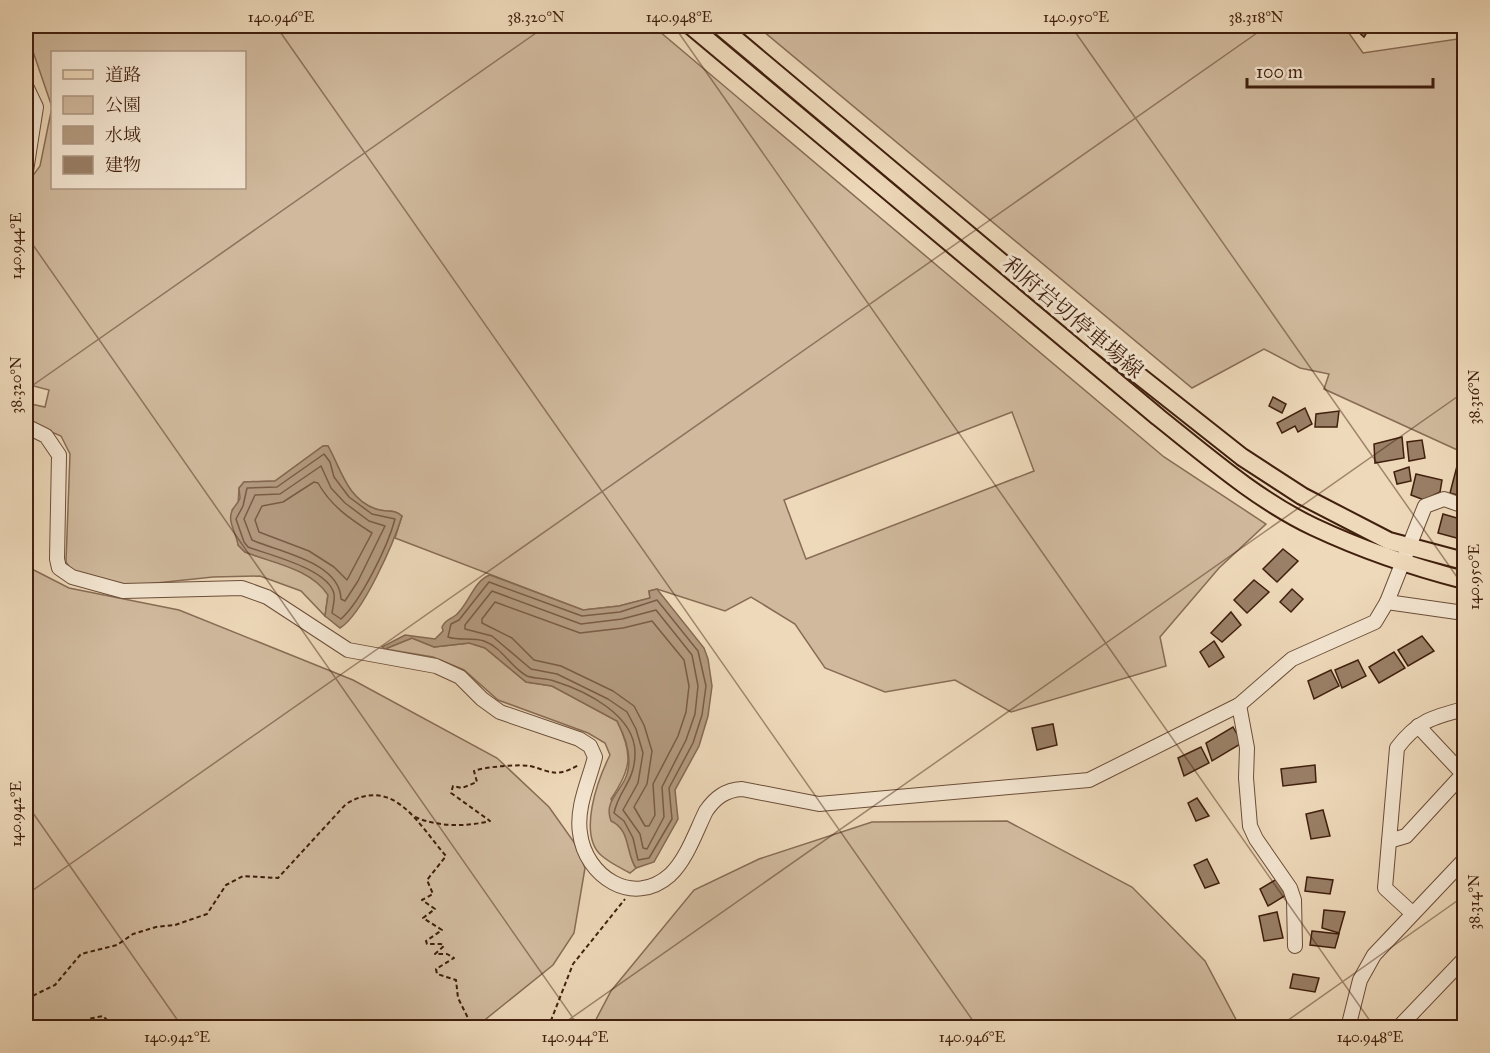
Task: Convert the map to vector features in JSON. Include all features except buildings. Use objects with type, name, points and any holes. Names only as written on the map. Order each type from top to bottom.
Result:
[{"type":"main road","name":"利府岩切停車場線","points":[[691,26],[1149,410],[1224,470],[1313,527],[1402,562],[1464,580]]},
{"type":"main road","name":"利府岩切停車場線","points":[[720,26],[1099,344],[1217,438],[1311,501],[1389,541],[1464,561]]},
{"type":"street","points":[[26,86],[36,107],[26,171]]},
{"type":"street","points":[[26,426],[46,436],[59,455],[57,559],[62,571],[72,577],[123,591],[242,588],[267,597],[348,650],[436,666],[460,677],[482,699],[500,712],[579,739],[590,746],[595,757],[582,801],[579,832],[584,849],[591,865],[603,878],[632,890],[653,884],[669,876],[678,865],[712,802],[730,790],[741,789],[819,804],[1089,780],[1239,705],[1292,658],[1375,622],[1387,602],[1425,506],[1444,499],[1464,506]]},
{"type":"street","points":[[1387,602],[1464,613]]},
{"type":"street","points":[[1239,705],[1247,748],[1246,778],[1250,826],[1256,839],[1290,888],[1294,900],[1295,946]]},
{"type":"street","points":[[1412,913],[1386,888],[1397,748],[1429,718],[1464,710]]},
{"type":"street","points":[[1389,841],[1406,836],[1463,774],[1418,726]]},
{"type":"street","points":[[1348,1028],[1360,980],[1374,955],[1464,860]]},
{"type":"street","points":[[1398,1028],[1464,960]]},
{"type":"path","points":[[412,816],[429,823],[474,825],[490,821],[452,793],[453,786],[462,788],[477,782],[474,771],[481,767],[529,766],[545,773],[566,773],[595,757]]},
{"type":"path","points":[[26,999],[55,985],[81,954],[117,945],[133,934],[156,927],[175,925],[207,914],[226,885],[243,876],[278,878],[346,804],[357,798],[381,794],[395,800],[412,816],[446,856],[427,879],[433,894],[422,900],[435,909],[423,918],[442,930],[426,941],[427,944],[444,946],[435,954],[447,954],[454,958],[436,969],[437,974],[456,980],[458,998],[473,1028]]},
{"type":"path","points":[[548,1028],[573,964],[632,890]]},
{"type":"path","points":[[79,1028],[88,1019],[103,1016],[115,1028]]},
{"type":"path","points":[[195,1028],[209,1028]]},
{"type":"green space","points":[[31,26],[653,26],[1164,457],[1266,524],[1219,568],[1160,637],[1166,666],[1011,712],[955,680],[885,692],[825,668],[795,624],[751,597],[725,611],[657,589],[649,591],[650,598],[619,606],[583,610],[395,538],[402,516],[396,512],[375,509],[358,498],[351,491],[328,446],[323,446],[275,481],[244,482],[239,488],[238,505],[232,510],[238,545],[245,552],[301,572],[320,585],[328,594],[325,616],[301,591],[260,576],[213,577],[128,586],[77,572],[66,562],[70,454],[61,436],[26,421],[26,403],[45,407],[49,390],[26,384],[26,185],[40,166],[51,112],[51,189],[246,189],[246,51],[51,51],[51,104],[27,34]],"holes":[[[1012,412],[1034,471],[806,559],[784,500]]]},
{"type":"green space","points":[[757,26],[1344,26],[1363,53],[1464,38],[1464,453],[1324,389],[1329,374],[1300,368],[1264,349],[1192,388]]},
{"type":"green space","points":[[26,566],[69,588],[179,610],[353,680],[497,758],[549,807],[576,845],[585,868],[574,933],[553,965],[476,1027],[26,1028]]},
{"type":"green space","points":[[412,638],[434,647],[470,643],[485,648],[526,682],[552,686],[617,721],[626,743],[628,761],[623,778],[611,799],[636,868],[630,873],[605,859],[595,847],[591,835],[592,807],[600,778],[610,755],[605,743],[588,733],[498,700],[464,670],[433,657],[385,649]]},
{"type":"green space","points":[[1007,821],[1132,887],[1205,961],[1240,1027],[592,1027],[611,991],[694,890],[759,859],[872,822]]},
{"type":"water","points":[[323,446],[328,446],[351,491],[358,498],[376,509],[396,512],[402,516],[385,559],[368,593],[349,620],[340,628],[325,616],[328,595],[320,586],[301,572],[245,552],[238,545],[231,524],[232,511],[240,498],[239,488],[244,482],[275,481]]},
{"type":"water","points":[[490,575],[583,610],[619,606],[650,598],[649,591],[657,589],[704,648],[712,686],[708,716],[699,746],[675,790],[678,819],[654,862],[636,868],[622,830],[611,821],[609,815],[609,809],[625,779],[629,764],[626,742],[617,721],[552,686],[526,682],[485,648],[469,643],[434,647],[412,638],[385,649],[382,647],[405,635],[435,639],[443,631],[442,627],[445,622],[461,610],[480,582]]},
{"type":"waterway","points":[[1459,637],[1464,643]]}]
